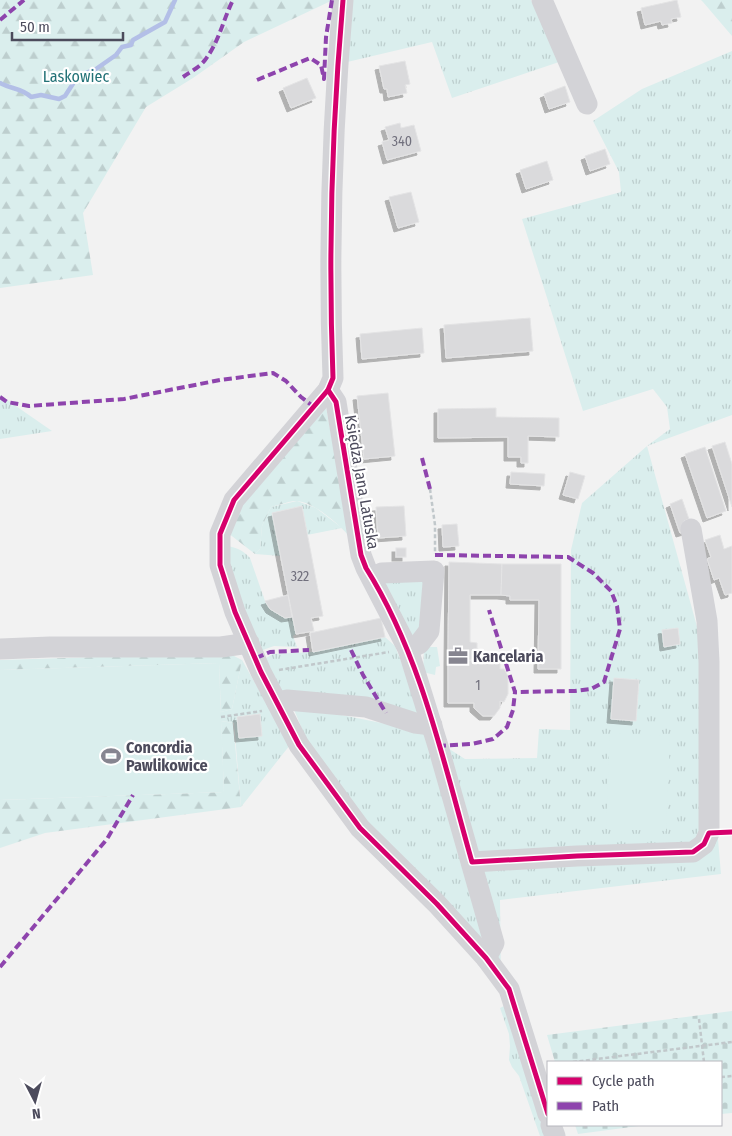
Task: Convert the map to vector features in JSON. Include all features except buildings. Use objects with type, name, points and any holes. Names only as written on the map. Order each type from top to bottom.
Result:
[{"type":"street","points":[[344,0],[339,48],[330,235],[333,378],[328,390],[234,500],[220,534],[220,565],[235,612],[261,672],[299,745],[360,828],[438,904],[486,958],[509,989],[547,1108]]},
{"type":"street","points":[[542,0],[587,104]]},
{"type":"street","name":"Księdza Jana Latuska","points":[[328,390],[336,402],[362,555],[366,568],[408,649],[472,862],[494,943],[486,958]]},
{"type":"street","points":[[472,862],[693,852],[704,844],[709,833],[709,662],[706,621],[691,529]]},
{"type":"street","points":[[372,578],[382,573],[434,571],[429,631],[419,644],[408,649]]},
{"type":"street","points":[[0,649],[50,647],[221,647],[249,643]]},
{"type":"street","points":[[276,702],[287,700],[366,707],[415,723],[432,725]]},
{"type":"path","points":[[430,489],[435,525],[434,571]]},
{"type":"path","points":[[261,672],[408,649]]},
{"type":"path","points":[[221,717],[272,710],[276,702]]},
{"type":"path","points":[[699,1019],[704,1061]]},
{"type":"path","points":[[581,1061],[732,1042]]},
{"type":"green space","name":"Laskowiec","points":[[0,0],[333,0],[244,42],[193,78],[146,107],[83,213],[93,275],[0,288]]},
{"type":"green space","points":[[343,0],[531,0],[559,62],[452,98],[432,42],[343,63]]},
{"type":"green space","points":[[701,0],[732,0],[732,36],[703,2]]},
{"type":"green space","points":[[732,51],[732,415],[647,446],[670,429],[667,407],[653,389],[583,411],[522,219],[621,192],[619,172],[593,121],[642,89]]},
{"type":"green space","points":[[0,395],[52,431],[0,439]]},
{"type":"green space","points":[[326,407],[350,537],[317,508],[301,501],[291,501],[271,507],[262,526],[260,549],[255,554],[228,533],[245,495]]},
{"type":"green space","points":[[647,446],[701,641],[721,874],[500,900],[501,983],[361,819],[314,757],[292,705],[421,731],[465,759],[537,758],[539,729],[570,730],[571,550],[582,503]]},
{"type":"green space","points":[[297,501],[316,508],[342,528],[307,535],[302,506],[272,513],[281,556],[255,554],[260,549],[262,526],[271,507]]},
{"type":"green space","points":[[226,546],[239,549],[250,558],[265,601],[270,609],[285,618],[292,617],[296,634],[293,636],[297,647],[274,646],[260,651],[238,604]]},
{"type":"green space","points":[[388,582],[430,582],[421,628],[414,636],[410,634],[383,585]]},
{"type":"green space","points":[[385,637],[395,646],[420,709],[419,715],[282,697],[266,658],[273,654],[313,652]]},
{"type":"green space","points":[[437,647],[440,666],[436,667],[435,675],[423,672],[424,649]]},
{"type":"green space","points":[[228,653],[242,660],[232,709],[221,712],[219,663],[0,670],[0,660]]},
{"type":"green space","points":[[242,660],[290,745],[241,807],[234,723],[221,721],[221,712],[232,709]]},
{"type":"green space","name":"Concordia Pawlikowice","points":[[219,663],[224,792],[0,800],[0,670]]},
{"type":"green space","points":[[221,721],[233,723],[241,807],[45,833],[0,848],[0,796],[1,800],[224,792]]},
{"type":"green space","points":[[610,733],[670,736],[666,831],[606,829]]},
{"type":"green space","points":[[508,1004],[551,1136],[540,1136],[519,1076],[509,1060],[509,1034],[500,1008]]},
{"type":"green space","points":[[732,1011],[732,1113],[722,1114],[722,1061],[555,1061],[547,1035]]},
{"type":"green space","points":[[575,1126],[638,1126],[578,1134]]},
{"type":"waterway","points":[[0,83],[24,92],[31,97],[41,95],[59,99],[65,96],[78,76],[96,69],[116,55],[122,47],[131,45],[133,40],[165,22],[175,0]]},
{"type":"marked path","points":[[0,20],[24,0]]},
{"type":"marked path","points":[[183,77],[200,65],[210,53],[233,0]]},
{"type":"marked path","points":[[257,80],[310,58],[321,65],[324,79],[326,37],[332,0]]},
{"type":"marked path","points":[[0,397],[7,402],[29,406],[124,399],[220,380],[273,373],[286,381],[301,397],[314,407]]},
{"type":"marked path","points":[[422,458],[430,489]]},
{"type":"marked path","points":[[435,555],[568,557],[593,573],[611,591],[617,606],[620,629],[604,682],[591,689],[575,691],[515,692]]},
{"type":"marked path","points":[[438,746],[472,744],[493,739],[507,727],[513,710],[515,692],[489,610]]},
{"type":"marked path","points":[[256,658],[270,652],[309,650]]},
{"type":"marked path","points":[[351,650],[363,675],[386,713]]},
{"type":"marked path","points":[[0,967],[107,839],[133,795]]},
{"type":"cycle path","points":[[343,0],[336,94],[332,189],[333,378],[328,390],[234,500],[220,534],[220,565],[235,612],[261,672],[299,745],[360,828],[437,904],[486,958],[509,989],[547,1111]]},
{"type":"cycle path","points":[[328,390],[336,402],[361,555],[402,637],[416,673],[441,749],[472,862],[693,852],[704,844],[709,833],[732,832]]},
{"type":"place","name":"Kancelaria","points":[[458,656]]},
{"type":"place","name":"Concordia Pawlikowice","points":[[111,756]]}]
